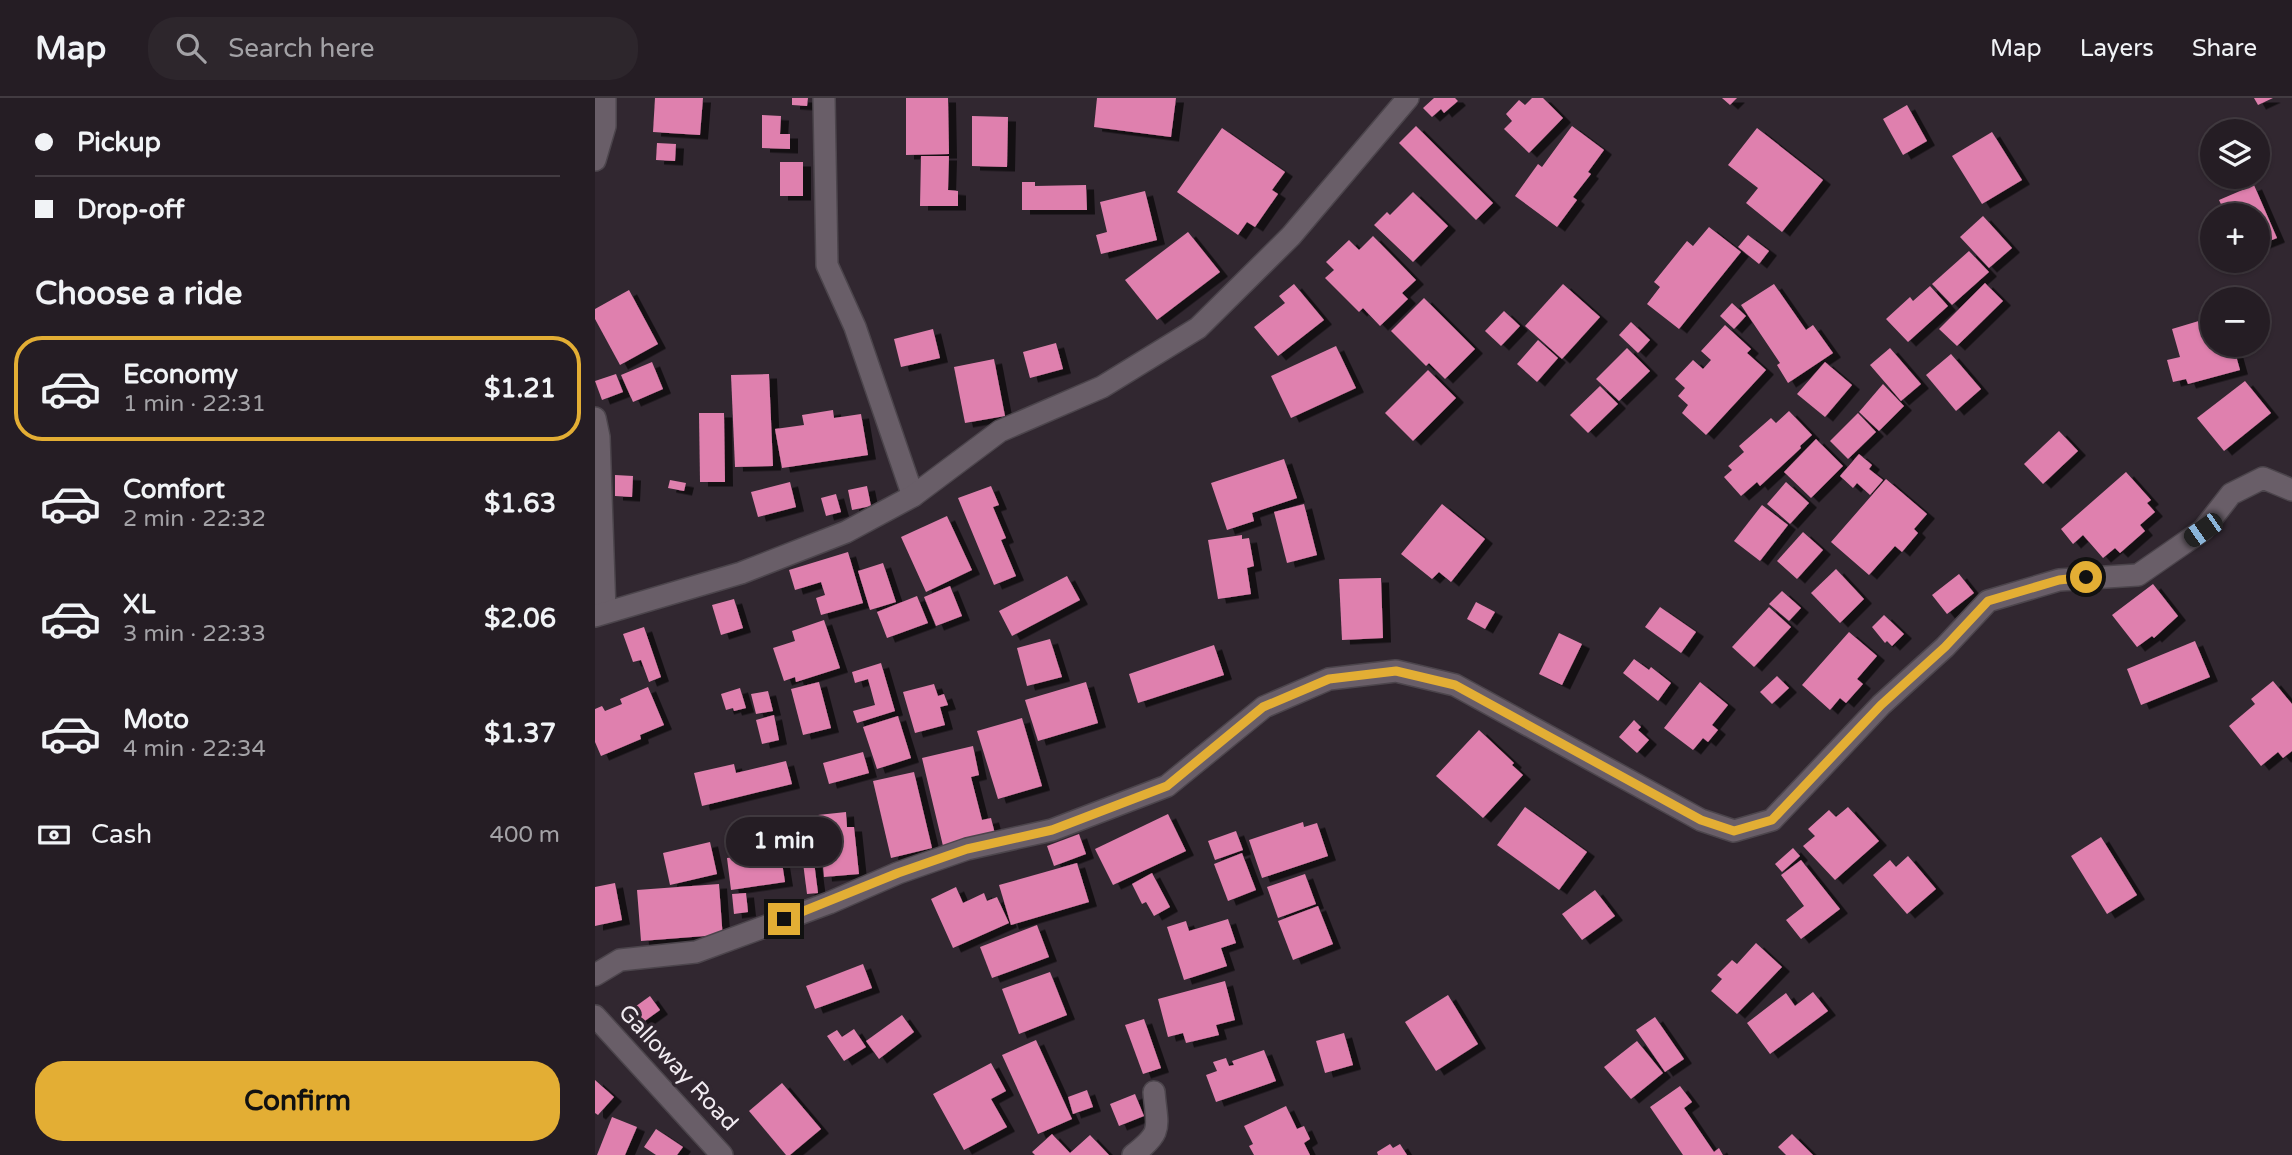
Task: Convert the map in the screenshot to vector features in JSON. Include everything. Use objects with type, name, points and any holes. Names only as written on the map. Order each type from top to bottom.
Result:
[{"type":"street","points":[[595,160],[605,125],[605,98]]},
{"type":"street","points":[[824,98],[827,265],[855,327],[913,495]]},
{"type":"street","points":[[595,418],[599,437],[600,614],[741,573],[846,531],[913,495],[1000,431],[1102,387],[1198,328],[1290,236],[1408,98]]},
{"type":"street","points":[[595,975],[619,960],[696,952],[955,853],[1052,830],[1167,786],[1263,707],[1329,679],[1396,671],[1455,685],[1701,820],[1734,831],[1759,824],[1772,820],[1881,705],[1945,647],[1988,601],[2059,580],[2138,575],[2203,530],[2231,494],[2263,478],[2292,490]]},
{"type":"street","name":"Galloway Road","points":[[595,1016],[723,1155]]},
{"type":"street","points":[[1133,1155],[1153,1139],[1157,1130],[1154,1092]]},
{"type":"building","points":[[655,98],[703,98],[700,135],[653,132]]},
{"type":"building","points":[[792,98],[808,98],[807,106],[792,105]]},
{"type":"building","points":[[906,98],[948,98],[949,154],[906,155]]},
{"type":"building","points":[[1097,98],[1176,98],[1171,137],[1094,127]]},
{"type":"building","points":[[1434,98],[1455,98],[1458,101],[1444,113],[1441,109],[1432,117],[1423,108]]},
{"type":"building","points":[[1532,98],[1543,98],[1563,118],[1529,153],[1504,129],[1512,121],[1506,114],[1519,100],[1525,105]]},
{"type":"building","points":[[1722,98],[1737,98],[1730,105]]},
{"type":"building","points":[[2254,98],[2273,98],[2258,105]]},
{"type":"building","points":[[1907,105],[1927,141],[1903,155],[1883,119]]},
{"type":"building","points":[[762,115],[781,116],[780,134],[790,134],[790,149],[762,148]]},
{"type":"building","points":[[972,116],[1008,117],[1007,167],[972,166]]},
{"type":"building","points":[[1416,126],[1493,203],[1476,220],[1399,143]]},
{"type":"building","points":[[1572,126],[1604,150],[1588,172],[1591,174],[1573,197],[1577,200],[1557,227],[1515,196],[1538,164],[1542,167]]},
{"type":"building","points":[[1222,128],[1285,172],[1272,190],[1278,194],[1255,227],[1247,222],[1238,235],[1177,192]]},
{"type":"building","points":[[1757,128],[1823,180],[1782,232],[1746,203],[1758,188],[1728,165]]},
{"type":"building","points":[[1992,132],[2022,180],[1982,204],[1952,156]]},
{"type":"building","points":[[657,143],[676,144],[675,161],[656,160]]},
{"type":"building","points":[[921,156],[949,156],[948,190],[958,191],[958,206],[920,206]]},
{"type":"building","points":[[780,162],[803,162],[803,196],[780,196]]},
{"type":"building","points":[[1022,182],[1035,182],[1035,186],[1086,185],[1087,210],[1022,210]]},
{"type":"building","points":[[2245,189],[2256,189],[2262,203],[2220,203],[2219,200]]},
{"type":"building","points":[[1145,191],[1157,240],[1101,254],[1096,235],[1107,232],[1100,202]]},
{"type":"building","points":[[1413,192],[1448,226],[1413,262],[1374,225],[1387,212],[1390,215]]},
{"type":"building","points":[[1983,216],[2012,248],[1989,268],[1960,237]]},
{"type":"building","points":[[2270,222],[2277,238],[2270,241]]},
{"type":"building","points":[[1709,227],[1741,252],[1679,329],[1647,304],[1660,287],[1654,282],[1687,241],[1693,246]]},
{"type":"building","points":[[1188,232],[1220,272],[1157,320],[1125,280]]},
{"type":"building","points":[[1748,235],[1769,251],[1759,264],[1738,247]]},
{"type":"building","points":[[1373,236],[1416,280],[1402,293],[1408,299],[1380,326],[1363,308],[1359,312],[1325,278],[1334,270],[1326,262],[1349,240],[1359,250]]},
{"type":"building","points":[[1969,251],[1989,272],[1952,305],[1932,284]]},
{"type":"building","points":[[1985,283],[2003,301],[1957,346],[1939,329]]},
{"type":"building","points":[[1294,284],[1324,320],[1278,356],[1254,327],[1285,303],[1279,296]]},
{"type":"building","points":[[1563,284],[1600,317],[1562,359],[1525,326]]},
{"type":"building","points":[[1774,284],[1806,330],[1813,325],[1833,353],[1788,383],[1777,365],[1780,363],[1741,305]]},
{"type":"building","points":[[1930,286],[1948,306],[1908,342],[1886,319],[1910,297],[1913,301]]},
{"type":"building","points":[[629,290],[658,344],[620,365],[595,319],[595,309]]},
{"type":"building","points":[[1424,298],[1475,349],[1445,379],[1429,363],[1426,366],[1391,331]]},
{"type":"building","points":[[1732,303],[1746,316],[1734,329],[1720,316]]},
{"type":"building","points":[[1504,311],[1520,326],[1501,346],[1485,331]]},
{"type":"building","points":[[2200,321],[2200,357],[2236,357],[2240,370],[2188,384],[2186,379],[2173,382],[2167,360],[2180,357],[2172,329]]},
{"type":"building","points":[[1631,322],[1650,340],[1638,353],[1619,335]]},
{"type":"building","points":[[1725,325],[1751,349],[1747,353],[1766,370],[1706,435],[1682,413],[1688,405],[1678,396],[1685,388],[1675,379],[1693,360],[1703,369],[1711,360],[1701,351]]},
{"type":"building","points":[[933,329],[940,358],[901,367],[894,339]]},
{"type":"building","points":[[1538,340],[1558,358],[1537,382],[1517,364]]},
{"type":"building","points":[[1056,343],[1063,369],[1030,378],[1023,352]]},
{"type":"building","points":[[1336,346],[1356,388],[1291,418],[1271,376]]},
{"type":"building","points":[[1627,348],[1650,371],[1619,401],[1596,379]]},
{"type":"building","points":[[1890,348],[1921,384],[1901,401],[1870,365]]},
{"type":"building","points":[[1951,354],[1981,389],[1956,411],[1926,375]]},
{"type":"building","points":[[994,359],[1005,416],[965,423],[954,367]]},
{"type":"building","points":[[652,362],[663,389],[633,402],[621,375]]},
{"type":"building","points":[[1825,362],[1852,385],[1825,417],[1797,394]]},
{"type":"building","points":[[1428,370],[1456,398],[1413,441],[1385,413]]},
{"type":"building","points":[[616,374],[623,392],[602,400],[595,381]]},
{"type":"building","points":[[769,374],[773,466],[735,467],[731,375]]},
{"type":"building","points":[[2245,381],[2271,413],[2224,451],[2197,418]]},
{"type":"building","points":[[1883,384],[1904,406],[1879,431],[1859,412]]},
{"type":"building","points":[[1600,386],[1618,404],[1588,433],[1570,415]]},
{"type":"building","points":[[833,410],[834,418],[861,414],[868,455],[782,468],[775,429],[804,425],[802,415]]},
{"type":"building","points":[[1789,411],[1812,435],[1760,486],[1757,482],[1741,496],[1724,477],[1732,470],[1728,466],[1744,452],[1739,446],[1771,418],[1776,423]]},
{"type":"building","points":[[699,413],[724,413],[725,482],[700,482]]},
{"type":"building","points":[[1858,413],[1876,432],[1848,459],[1830,441]]},
{"type":"building","points":[[2059,431],[2078,451],[2043,484],[2024,464]]},
{"type":"building","points":[[1816,439],[1843,466],[1811,498],[1784,472]]},
{"type":"building","points":[[1859,454],[1872,465],[1869,469],[1883,480],[1870,495],[1857,483],[1853,488],[1840,476]]},
{"type":"building","points":[[1284,459],[1297,498],[1252,513],[1254,521],[1227,530],[1211,483]]},
{"type":"building","points":[[2126,472],[2151,500],[2147,503],[2155,512],[2140,525],[2145,531],[2120,553],[2115,548],[2103,558],[2083,535],[2073,544],[2061,529]]},
{"type":"building","points":[[615,475],[633,476],[632,497],[615,496]]},
{"type":"building","points":[[1886,479],[1927,514],[1914,529],[1918,533],[1902,552],[1895,546],[1869,575],[1831,542]]},
{"type":"building","points":[[670,480],[686,483],[684,491],[668,488]]},
{"type":"building","points":[[790,482],[796,507],[758,517],[751,492]]},
{"type":"building","points":[[1786,482],[1809,503],[1790,524],[1767,504]]},
{"type":"building","points":[[867,486],[871,506],[852,510],[848,490]]},
{"type":"building","points":[[991,486],[999,505],[993,507],[1006,538],[1001,540],[1016,576],[994,585],[958,498]]},
{"type":"building","points":[[836,494],[841,512],[826,516],[821,498]]},
{"type":"building","points":[[1304,504],[1317,555],[1287,563],[1274,512]]},
{"type":"building","points":[[1442,504],[1485,539],[1451,582],[1439,572],[1432,579],[1401,554]]},
{"type":"building","points":[[1762,505],[1788,525],[1760,561],[1734,541]]},
{"type":"building","points":[[947,516],[972,570],[926,592],[901,537]]},
{"type":"building","points":[[1803,532],[1823,550],[1797,579],[1777,561]]},
{"type":"building","points":[[1242,535],[1242,539],[1249,538],[1254,566],[1247,568],[1251,594],[1218,599],[1208,540]]},
{"type":"building","points":[[848,552],[863,603],[821,615],[816,598],[825,595],[821,582],[795,590],[789,570]]},
{"type":"building","points":[[883,563],[896,602],[870,610],[858,571]]},
{"type":"building","points":[[1836,569],[1864,599],[1840,623],[1811,593]]},
{"type":"building","points":[[1959,574],[1974,593],[1947,614],[1932,595]]},
{"type":"building","points":[[1067,576],[1080,600],[1012,636],[999,611]]},
{"type":"building","points":[[1381,578],[1383,638],[1342,640],[1339,579]]},
{"type":"building","points":[[2153,584],[2178,616],[2154,638],[2152,636],[2137,647],[2112,615]]},
{"type":"building","points":[[950,586],[962,616],[936,626],[924,597]]},
{"type":"building","points":[[1782,591],[1801,608],[1789,621],[1769,604]]},
{"type":"building","points":[[917,596],[928,623],[887,638],[877,612]]},
{"type":"building","points":[[734,599],[743,628],[721,635],[712,605]]},
{"type":"building","points":[[1476,602],[1495,612],[1485,629],[1467,619]]},
{"type":"building","points":[[1660,607],[1696,632],[1681,653],[1645,627]]},
{"type":"building","points":[[1769,607],[1791,627],[1754,667],[1732,647]]},
{"type":"building","points":[[1884,615],[1904,634],[1892,646],[1887,641],[1885,643],[1872,627]]},
{"type":"building","points":[[824,620],[840,668],[796,682],[795,677],[784,681],[773,648],[795,641],[792,631]]},
{"type":"building","points":[[644,627],[661,677],[649,682],[641,660],[633,662],[623,634]]},
{"type":"building","points":[[1849,632],[1877,656],[1857,679],[1863,684],[1846,703],[1840,698],[1830,710],[1802,685]]},
{"type":"building","points":[[1559,633],[1582,644],[1562,685],[1539,674]]},
{"type":"building","points":[[1050,639],[1062,677],[1027,686],[1017,648]]},
{"type":"building","points":[[2195,641],[2210,677],[2141,705],[2127,669]]},
{"type":"building","points":[[1214,645],[1224,675],[1138,703],[1129,674]]},
{"type":"building","points":[[1634,659],[1649,670],[1651,667],[1671,683],[1658,701],[1623,673]]},
{"type":"building","points":[[881,663],[895,711],[857,723],[853,711],[875,705],[868,679],[855,683],[852,672]]},
{"type":"building","points":[[1777,676],[1789,688],[1772,704],[1760,692]]},
{"type":"building","points":[[2273,681],[2292,704],[2292,751],[2283,758],[2278,752],[2261,766],[2229,726],[2255,704],[2251,699]]},
{"type":"building","points":[[819,682],[831,728],[803,735],[791,689]]},
{"type":"building","points":[[1086,682],[1098,723],[1038,741],[1025,700]]},
{"type":"building","points":[[1700,682],[1728,705],[1712,725],[1718,730],[1708,742],[1703,738],[1693,750],[1664,728]]},
{"type":"building","points":[[934,684],[938,696],[944,694],[948,705],[940,707],[945,725],[915,733],[903,692]]},
{"type":"building","points":[[648,687],[664,725],[640,735],[641,739],[601,756],[595,742],[595,709],[602,706],[605,711],[622,704],[620,699]]},
{"type":"building","points":[[740,688],[746,708],[726,710],[721,694]]},
{"type":"building","points":[[768,691],[773,711],[756,714],[751,694]]},
{"type":"building","points":[[774,715],[779,740],[762,744],[756,720]]},
{"type":"building","points":[[898,716],[911,758],[877,769],[863,727]]},
{"type":"building","points":[[1022,718],[1042,786],[998,799],[977,731]]},
{"type":"building","points":[[1634,720],[1641,727],[1638,730],[1649,740],[1637,753],[1619,737]]},
{"type":"building","points":[[1479,730],[1523,775],[1483,818],[1436,776]]},
{"type":"building","points":[[973,746],[979,775],[971,777],[982,820],[991,818],[995,834],[943,846],[922,758]]},
{"type":"building","points":[[863,752],[869,773],[829,784],[823,763]]},
{"type":"building","points":[[786,761],[792,784],[702,806],[694,773],[734,764],[736,773]]},
{"type":"building","points":[[914,772],[932,848],[891,858],[873,781]]},
{"type":"building","points":[[1525,807],[1587,852],[1559,890],[1497,845]]},
{"type":"building","points":[[1848,807],[1879,841],[1835,880],[1803,846],[1815,836],[1808,829],[1829,810],[1836,817]]},
{"type":"building","points":[[846,812],[847,827],[854,827],[859,874],[824,877],[818,815]]},
{"type":"building","points":[[1168,814],[1186,851],[1113,885],[1095,849]]},
{"type":"building","points":[[1303,822],[1304,827],[1317,823],[1328,856],[1262,878],[1249,840]]},
{"type":"building","points":[[1236,831],[1243,850],[1215,860],[1208,841]]},
{"type":"building","points":[[1079,834],[1086,854],[1054,866],[1047,846]]},
{"type":"building","points":[[2101,837],[2137,895],[2107,914],[2071,856]]},
{"type":"building","points":[[710,842],[717,874],[670,885],[663,853]]},
{"type":"building","points":[[1793,848],[1800,856],[1782,872],[1775,864]]},
{"type":"building","points":[[780,850],[785,882],[731,890],[727,858]]},
{"type":"building","points":[[1242,853],[1256,890],[1228,901],[1214,864]]},
{"type":"building","points":[[813,854],[818,893],[807,894],[802,855]]},
{"type":"building","points":[[1908,856],[1936,889],[1907,914],[1873,875],[1890,860],[1896,867]]},
{"type":"building","points":[[1801,860],[1840,909],[1801,939],[1786,920],[1804,906],[1781,875]]},
{"type":"building","points":[[1077,863],[1089,902],[1011,925],[999,885]]},
{"type":"building","points":[[1152,873],[1170,907],[1154,916],[1146,902],[1142,904],[1132,884]]},
{"type":"building","points":[[1305,874],[1316,904],[1278,918],[1267,887]]},
{"type":"building","points":[[615,883],[622,920],[595,926],[595,887]]},
{"type":"building","points":[[719,884],[723,940],[705,942],[705,936],[641,941],[637,890]]},
{"type":"building","points":[[956,887],[963,903],[984,893],[987,901],[997,897],[1009,923],[953,948],[931,899]]},
{"type":"building","points":[[1595,890],[1615,916],[1582,940],[1562,914]]},
{"type":"building","points":[[746,893],[748,912],[734,914],[732,894]]},
{"type":"building","points":[[1318,906],[1333,944],[1293,960],[1278,921]]},
{"type":"building","points":[[1228,919],[1236,943],[1221,948],[1227,966],[1184,980],[1167,927],[1186,921],[1189,931]]},
{"type":"building","points":[[1037,925],[1049,957],[992,978],[980,947]]},
{"type":"building","points":[[1756,943],[1782,967],[1737,1014],[1711,991],[1722,979],[1717,975],[1732,960],[1737,964]]},
{"type":"building","points":[[863,964],[872,988],[815,1009],[806,986]]},
{"type":"building","points":[[1050,972],[1067,1015],[1019,1034],[1002,989]]},
{"type":"building","points":[[1225,981],[1235,1020],[1216,1025],[1219,1035],[1186,1043],[1183,1033],[1168,1037],[1158,999]]},
{"type":"building","points":[[1813,992],[1828,1011],[1770,1054],[1747,1023],[1786,993],[1795,1006]]},
{"type":"building","points":[[1448,995],[1478,1044],[1436,1071],[1405,1022]]},
{"type":"building","points":[[650,996],[660,1010],[642,1023],[632,1009]]},
{"type":"building","points":[[902,1015],[914,1032],[879,1059],[866,1041]]},
{"type":"building","points":[[1655,1017],[1684,1059],[1665,1072],[1636,1030]]},
{"type":"building","points":[[1144,1019],[1161,1068],[1143,1074],[1125,1025]]},
{"type":"building","points":[[854,1029],[866,1047],[844,1061],[827,1036],[837,1030],[842,1037]]},
{"type":"building","points":[[1344,1033],[1353,1065],[1325,1073],[1316,1041]]},
{"type":"building","points":[[1036,1040],[1072,1119],[1038,1134],[1002,1055]]},
{"type":"building","points":[[1637,1041],[1663,1073],[1631,1099],[1604,1067]]},
{"type":"building","points":[[1264,1050],[1276,1081],[1216,1102],[1206,1075],[1217,1071],[1213,1062],[1226,1058],[1229,1066],[1234,1065],[1232,1061]]},
{"type":"building","points":[[991,1063],[1006,1091],[991,1099],[1007,1127],[964,1150],[933,1094]]},
{"type":"building","points":[[595,1080],[614,1097],[598,1115],[595,1113]]},
{"type":"building","points":[[782,1083],[821,1129],[790,1155],[786,1155],[749,1111]]},
{"type":"building","points":[[1680,1086],[1692,1102],[1684,1108],[1714,1152],[1719,1148],[1723,1155],[1683,1155],[1650,1107]]},
{"type":"building","points":[[1087,1090],[1093,1107],[1073,1114],[1068,1097]]},
{"type":"building","points":[[1135,1094],[1144,1116],[1119,1126],[1110,1104]]},
{"type":"building","points":[[1286,1106],[1297,1129],[1304,1126],[1310,1139],[1304,1143],[1310,1155],[1254,1155],[1249,1146],[1253,1144],[1244,1126]]},
{"type":"building","points":[[612,1117],[637,1127],[625,1155],[597,1155]]},
{"type":"building","points":[[656,1129],[683,1147],[677,1155],[656,1155],[644,1147]]},
{"type":"building","points":[[1052,1134],[1070,1153],[1090,1135],[1109,1155],[1035,1155],[1032,1152]]},
{"type":"building","points":[[1792,1134],[1813,1155],[1786,1155],[1778,1147]]},
{"type":"building","points":[[1390,1144],[1393,1148],[1400,1144],[1407,1155],[1378,1155],[1377,1152]]},
{"type":"route","points":[[784,919],[898,873],[967,849],[1052,830],[1167,786],[1263,707],[1329,679],[1396,671],[1455,685],[1701,820],[1734,831],[1772,820],[1881,705],[1945,647],[1988,601],[2027,587],[2086,577]]}]
